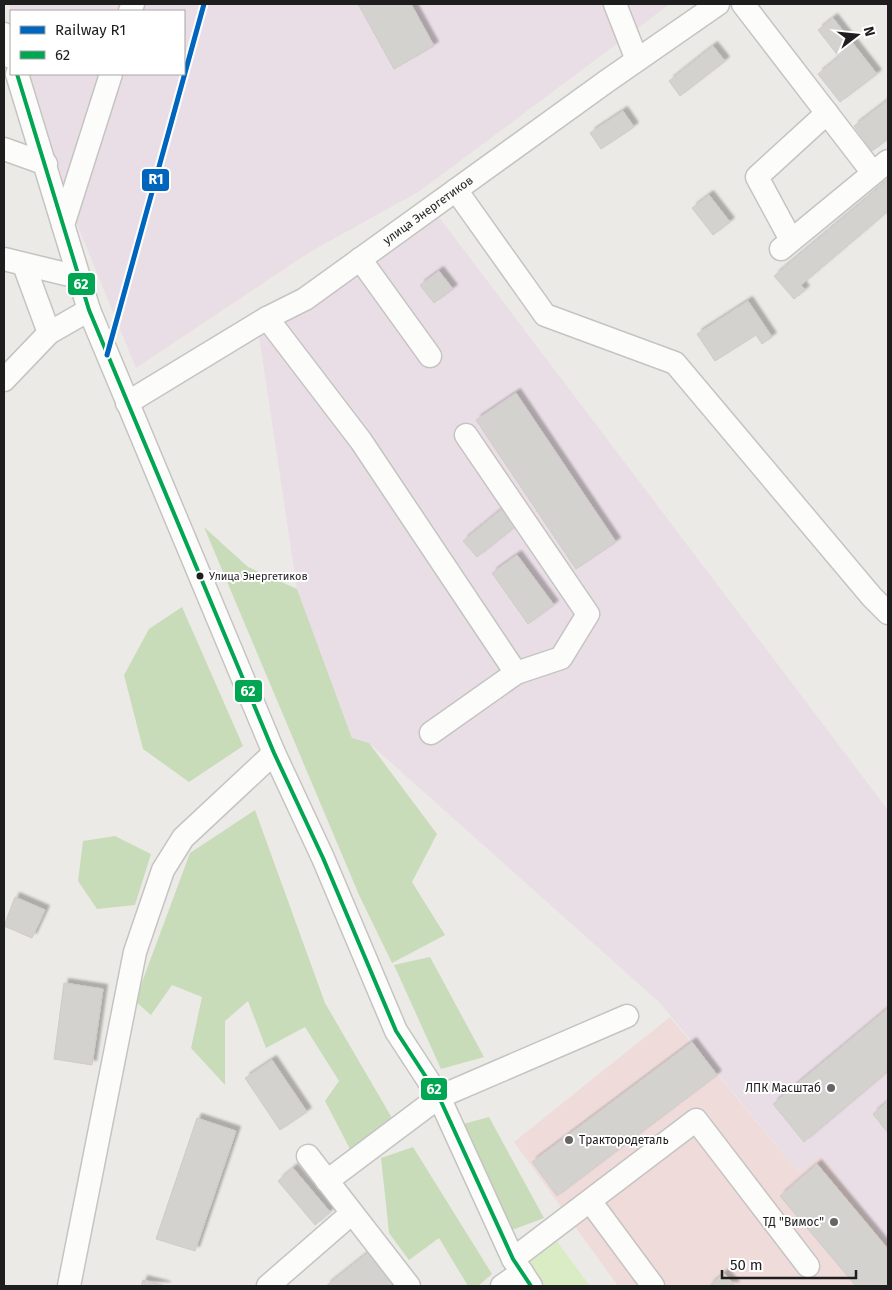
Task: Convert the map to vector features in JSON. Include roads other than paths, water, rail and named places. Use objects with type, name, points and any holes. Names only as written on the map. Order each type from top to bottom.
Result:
[{"type":"street","points":[[615,4],[637,60]]},
{"type":"street","name":"улица Энергетиков","points":[[128,403],[267,318],[305,299],[637,60],[718,4]]},
{"type":"street","points":[[743,4],[827,113],[881,167],[785,245],[757,177],[827,113]]},
{"type":"street","points":[[4,34],[10,54]]},
{"type":"street","points":[[17,75],[89,310],[274,753],[323,858],[396,1031],[440,1096],[522,1272]]},
{"type":"street","points":[[63,225],[111,75]]},
{"type":"street","points":[[4,149],[46,164]]},
{"type":"street","points":[[456,190],[545,315],[675,363],[872,597],[888,613]]},
{"type":"street","points":[[360,259],[430,356]]},
{"type":"street","points":[[14,262],[78,277]]},
{"type":"street","points":[[14,262],[48,333]]},
{"type":"street","points":[[4,380],[48,333],[89,310]]},
{"type":"street","points":[[267,318],[361,441],[516,673]]},
{"type":"street","points":[[431,733],[516,673],[561,658],[588,614],[466,435]]},
{"type":"street","points":[[69,1286],[136,952],[163,870],[183,838],[274,753]]},
{"type":"street","points":[[327,1180],[440,1096],[627,1016]]},
{"type":"street","points":[[502,1286],[522,1272],[590,1201],[696,1120],[808,1266]]},
{"type":"street","points":[[308,1156],[409,1286]]},
{"type":"street","points":[[590,1201],[652,1286]]},
{"type":"street","points":[[268,1286],[352,1213]]},
{"type":"rail line","name":"R1","points":[[185,73],[204,4]]},
{"type":"rail line","name":"R1","points":[[107,355],[184,75]]},
{"type":"place","name":"Улица Энергетиков","points":[[200,576]]},
{"type":"place","name":"ЛПК Масштаб","points":[[831,1088]]},
{"type":"place","name":"Трактородеталь","points":[[569,1140]]},
{"type":"place","name":"ТД \"Вимос\"","points":[[834,1222]]}]
